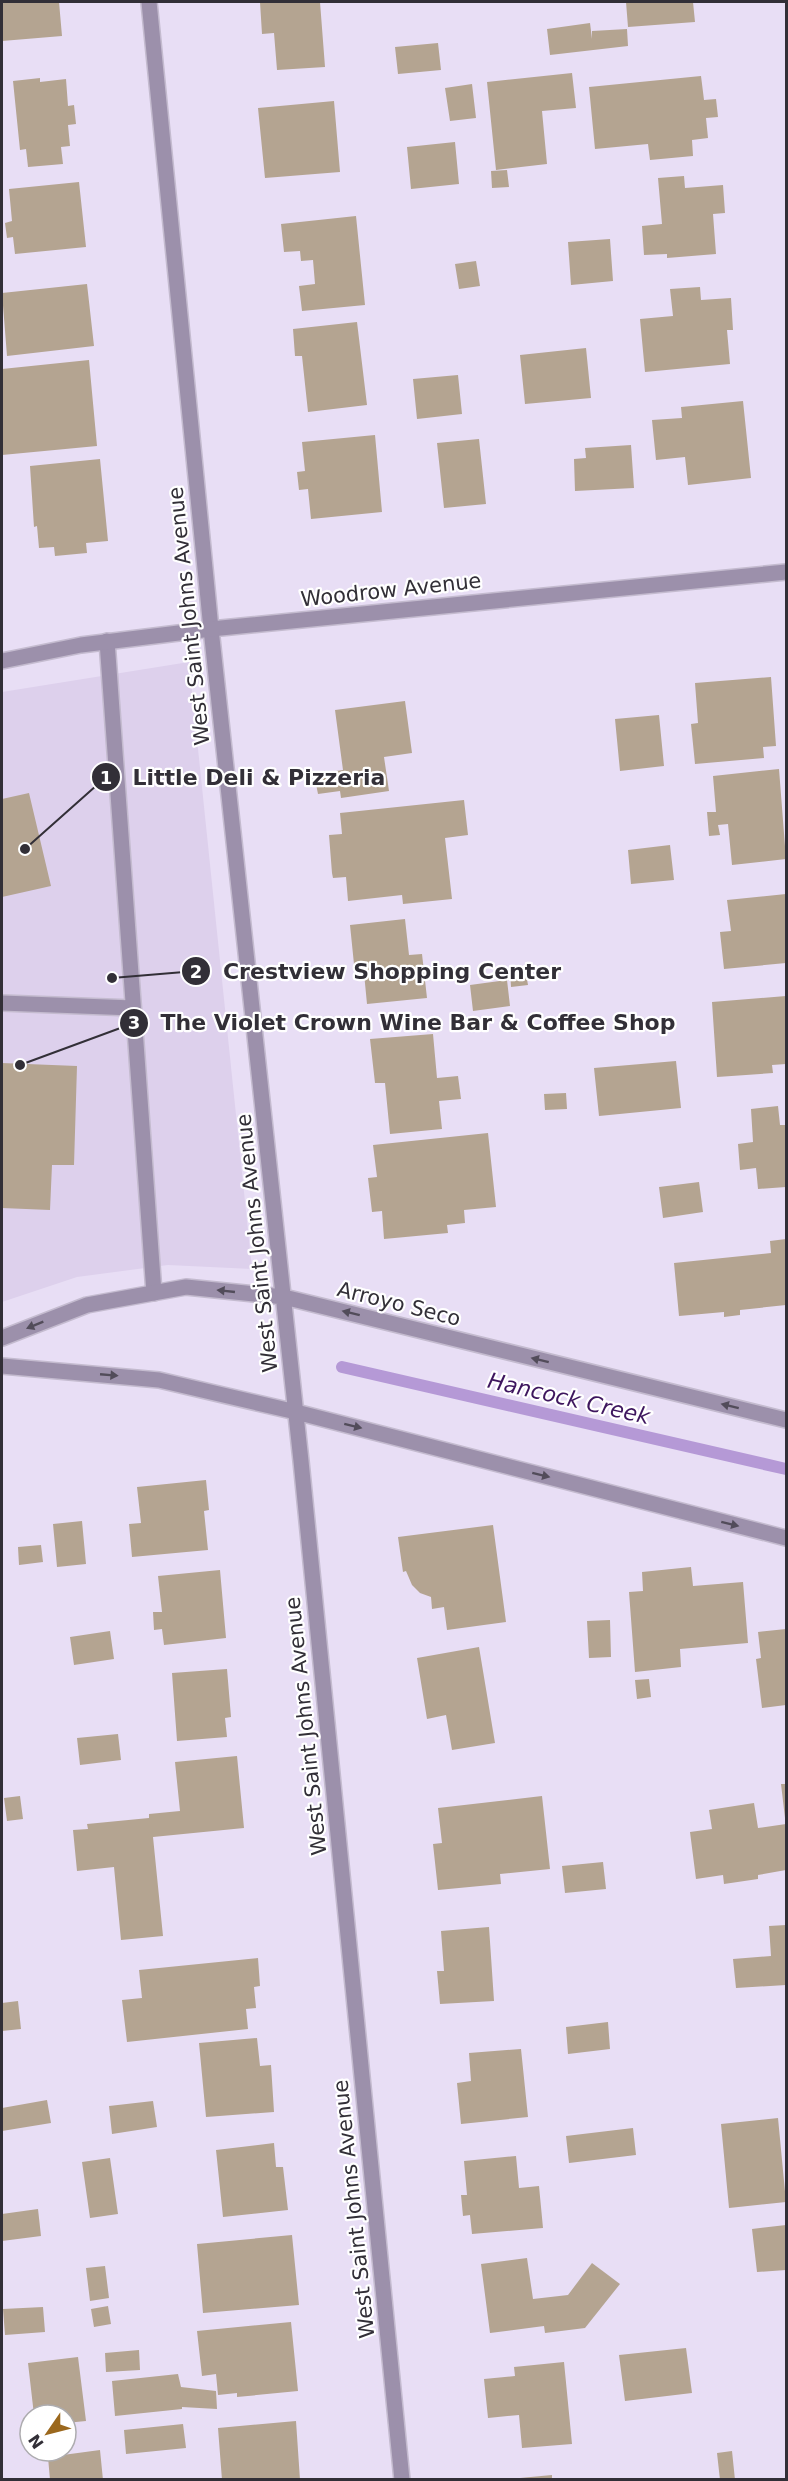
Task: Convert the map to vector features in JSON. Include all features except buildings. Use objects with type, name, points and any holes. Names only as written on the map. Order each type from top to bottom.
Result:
[{"type":"street","name":"West Saint Johns Avenue","points":[[149,2],[211,629],[296,1412],[402,2480]]},
{"type":"street","name":"Woodrow Avenue","points":[[2,661],[107,641],[211,629],[786,572]]},
{"type":"street","points":[[107,641],[154,1293]]},
{"type":"street","points":[[2,1003],[133,1008]]},
{"type":"street","name":"Arroyo Seco","points":[[2,1338],[87,1305],[186,1287],[284,1297],[786,1420]]},
{"type":"street","points":[[2,1366],[159,1380],[296,1412],[786,1538]]},
{"type":"shaded area","points":[[189,662],[252,1269],[168,1265],[77,1277],[2,1302],[2,692]]},
{"type":"waterway","name":"Hancock Creek","points":[[342,1367],[786,1469]]},
{"type":"place","name":"Little Deli & Pizzeria","points":[[25,849]]},
{"type":"place","name":"Crestview Shopping Center","points":[[112,978]]},
{"type":"place","name":"The Violet Crown Wine Bar & Coffee Shop","points":[[20,1065]]}]
